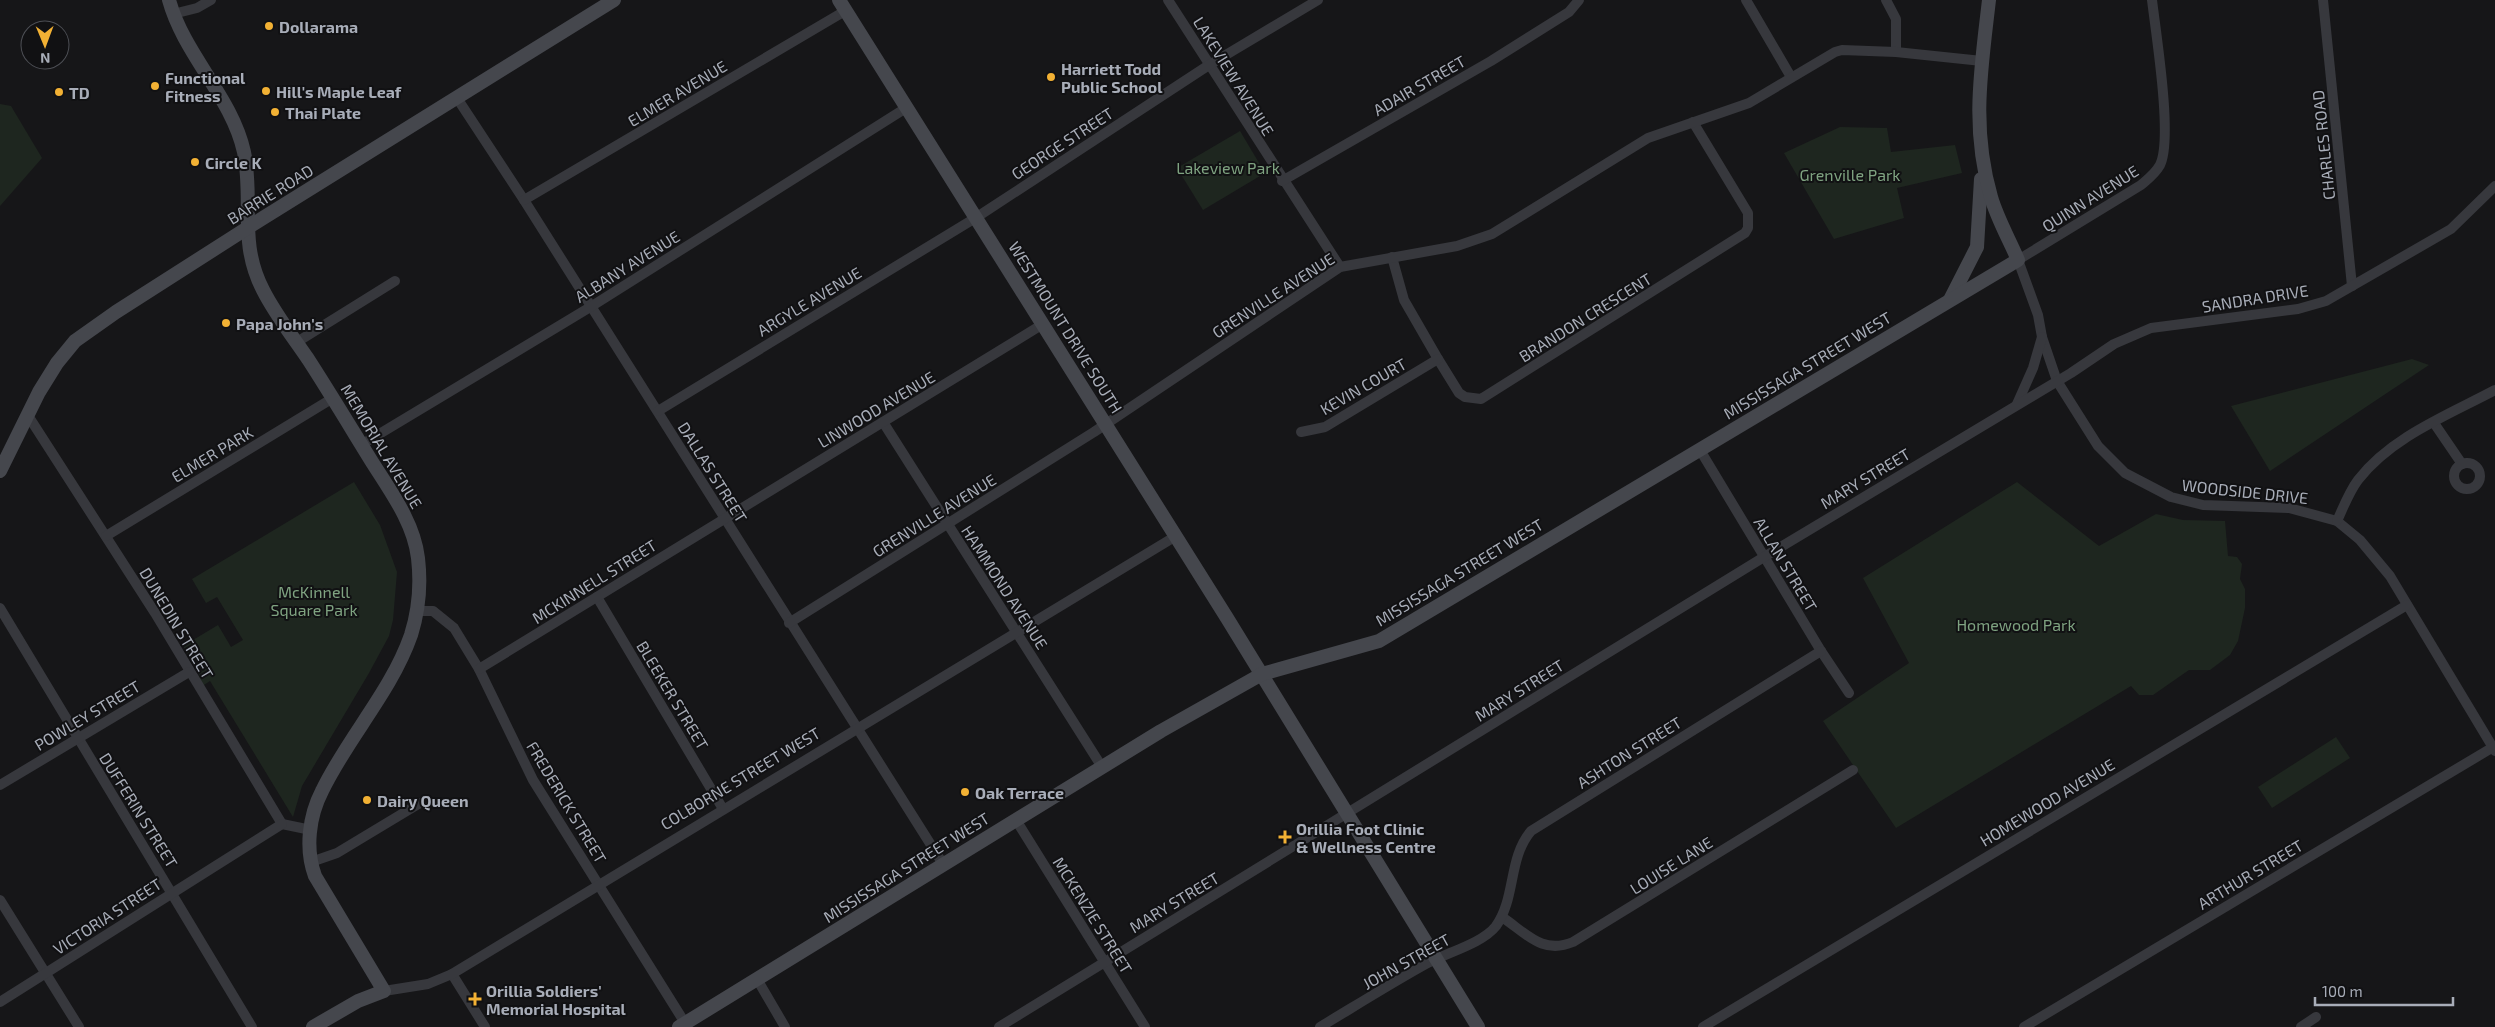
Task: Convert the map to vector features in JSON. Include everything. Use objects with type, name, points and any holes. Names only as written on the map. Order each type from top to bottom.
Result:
[{"type":"street","name":"MEMORIAL AVENUE","points":[[169,0],[173,14],[234,125],[241,142],[248,178],[249,253],[254,273],[264,293],[333,398],[401,508],[418,556],[420,584],[417,611],[411,635],[391,676],[321,791],[309,844],[315,876],[384,992]]},
{"type":"street","points":[[173,14],[197,8],[211,0]]},
{"type":"street","name":"BARRIE ROAD","points":[[0,471],[27,414],[57,363],[75,341],[116,312],[248,228],[614,0]]},
{"type":"street","name":"LAKEVIEW AVENUE","points":[[1168,0],[1282,181],[1340,267]]},
{"type":"street","name":"GEORGE STREET","points":[[977,217],[1209,65],[1318,0]]},
{"type":"street","name":"ADAIR STREET","points":[[1282,181],[1491,61],[1569,12],[1579,0]]},
{"type":"street","points":[[1746,0],[1791,77]]},
{"type":"street","points":[[1886,0],[1896,19],[1896,52]]},
{"type":"street","points":[[1950,300],[1978,247],[1982,160],[1978,106],[1989,0]]},
{"type":"street","name":"QUINN AVENUE","points":[[2018,260],[2141,185],[2152,176],[2160,164],[2164,147],[2165,124],[2152,0]]},
{"type":"street","name":"CHARLES ROAD","points":[[2323,0],[2352,286]]},
{"type":"street","name":"WESTMOUNT DRIVE SOUTH","points":[[842,5],[977,217],[1262,674],[1478,1027]]},
{"type":"street","name":"ELMER AVENUE","points":[[524,200],[842,5]]},
{"type":"street","name":"GRENVILLE AVENUE","points":[[790,623],[1105,424],[1340,267],[1457,246],[1492,234],[1648,138],[1749,103],[1828,55],[1842,50],[1896,52],[1982,61]]},
{"type":"street","name":"DALLAS STREET","points":[[457,98],[592,306],[855,728],[943,864]]},
{"type":"street","name":"ALBANY AVENUE","points":[[362,445],[592,306],[906,108]]},
{"type":"street","name":"BRANDON CRESCENT","points":[[1392,257],[1404,300],[1459,393],[1471,398],[1481,399],[1745,233],[1748,228],[1748,213],[1693,122]]},
{"type":"street","points":[[1982,160],[1991,198],[2018,260]]},
{"type":"street","name":"SANDRA DRIVE","points":[[2057,381],[2114,344],[2151,328],[2298,309],[2326,301],[2451,228],[2495,186]]},
{"type":"street","name":"ARGYLE AVENUE","points":[[658,411],[977,217]]},
{"type":"street","name":"MISSISSAGA STREET WEST","points":[[682,1025],[1102,767],[1262,674],[1379,641],[1563,529],[1700,450],[2018,260]]},
{"type":"street","name":"WOODSIDE DRIVE","points":[[2018,260],[2038,315],[2042,337],[2057,381],[2098,446],[2125,473],[2161,493],[2203,505],[2289,508],[2337,521],[2376,557],[2494,748]]},
{"type":"street","points":[[297,342],[395,281]]},
{"type":"street","name":"LINWOOD AVENUE","points":[[724,518],[1043,324]]},
{"type":"street","name":"WOODSIDE DRIVE","points":[[2016,405],[2033,368],[2042,337]]},
{"type":"street","name":"KEVIN COURT","points":[[1301,432],[1325,427],[1438,359]]},
{"type":"street","name":"MARY STREET","points":[[998,1027],[1764,557],[2057,381]]},
{"type":"street","points":[[2337,521],[2357,482],[2376,459],[2414,433],[2495,390]]},
{"type":"street","name":"ELMER PARK","points":[[106,536],[333,398]]},
{"type":"street","name":"DUNEDIN STREET","points":[[27,414],[106,536],[282,824]]},
{"type":"street","name":"HAMMOND AVENUE","points":[[883,422],[1102,767]]},
{"type":"street","points":[[2434,423],[2462,464]]},
{"type":"street","name":"ALLAN STREET","points":[[1700,450],[1849,693]]},
{"type":"street","name":"MCKINNELL STREET","points":[[479,668],[724,518]]},
{"type":"street","name":"COLBORNE STREET WEST","points":[[313,1027],[358,1001],[384,992],[428,984],[452,974],[855,728],[1176,536]]},
{"type":"street","name":"BLEEKER STREET","points":[[597,597],[723,809]]},
{"type":"street","name":"HOMEWOOD AVENUE","points":[[1703,1027],[2407,605]]},
{"type":"street","name":"DUFFERIN STREET","points":[[0,608],[252,1027]]},
{"type":"street","name":"FREDERICK STREET","points":[[417,611],[433,612],[441,616],[454,628],[479,668],[533,780],[599,885],[682,1025]]},
{"type":"street","name":"ASHTON STREET","points":[[1502,917],[1522,841],[1531,831],[1822,651]]},
{"type":"street","name":"POWLEY STREET","points":[[0,785],[189,672]]},
{"type":"street","name":"ARTHUR STREET","points":[[2024,1027],[2494,748]]},
{"type":"street","name":"LOUISE LANE","points":[[1502,917],[1542,945],[1562,947],[1853,770]]},
{"type":"street","points":[[311,862],[337,854],[420,803]]},
{"type":"street","name":"MCKENZIE STREET","points":[[1016,820],[1144,1027]]},
{"type":"street","points":[[282,824],[311,830]]},
{"type":"street","name":"VICTORIA STREET","points":[[0,1002],[282,824]]},
{"type":"street","points":[[0,900],[80,1027]]},
{"type":"street","name":"JOHN STREET","points":[[1320,1027],[1436,960],[1480,938],[1494,929],[1502,917]]},
{"type":"street","points":[[452,974],[485,1027]]},
{"type":"street","points":[[757,979],[785,1027]]},
{"type":"street","points":[[2301,1027],[2316,1017]]},
{"type":"green space","points":[[0,104],[11,106],[42,158],[0,206]]},
{"type":"green space","name":"Grenville Park","points":[[1840,127],[1887,128],[1891,152],[1955,145],[1962,173],[1897,188],[1904,218],[1834,239],[1784,153]]},
{"type":"green space","name":"Lakeview Park","points":[[1240,131],[1265,173],[1203,210],[1177,168]]},
{"type":"green space","points":[[2412,359],[2429,365],[2270,471],[2231,406]]},
{"type":"green space","name":"McKinnell Square Park","points":[[354,482],[380,525],[397,572],[393,620],[389,636],[369,673],[302,786],[293,817],[210,681],[201,687],[199,673],[183,646],[218,625],[231,647],[243,640],[217,597],[206,603],[192,579]]},
{"type":"green space","name":"Homewood Park","points":[[2017,482],[2099,546],[2156,514],[2183,520],[2225,521],[2228,556],[2237,557],[2242,564],[2240,579],[2245,589],[2245,608],[2238,641],[2230,655],[2210,670],[2189,670],[2153,695],[2139,695],[2131,686],[1896,828],[1823,721],[1909,663],[1863,578]]},
{"type":"green space","points":[[2336,737],[2350,758],[2272,808],[2258,787]]},
{"type":"place","name":"Dollarama","points":[[269,26]]},
{"type":"place","name":"Harriett Todd Public School","points":[[1051,77]]},
{"type":"place","name":"Functional Fitness","points":[[155,86]]},
{"type":"place","name":"Hill's Maple Leaf","points":[[266,91]]},
{"type":"place","name":"TD","points":[[59,92]]},
{"type":"place","name":"Thai Plate","points":[[275,112]]},
{"type":"place","name":"Circle K","points":[[195,162]]},
{"type":"place","name":"Papa John's","points":[[226,323]]},
{"type":"place","name":"Oak Terrace","points":[[965,792]]},
{"type":"place","name":"Dairy Queen","points":[[367,800]]},
{"type":"place","name":"Orillia Foot Clinic & Wellness Centre","points":[[1285,837]]},
{"type":"place","name":"Orillia Soldiers' Memorial Hospital","points":[[475,999]]}]
